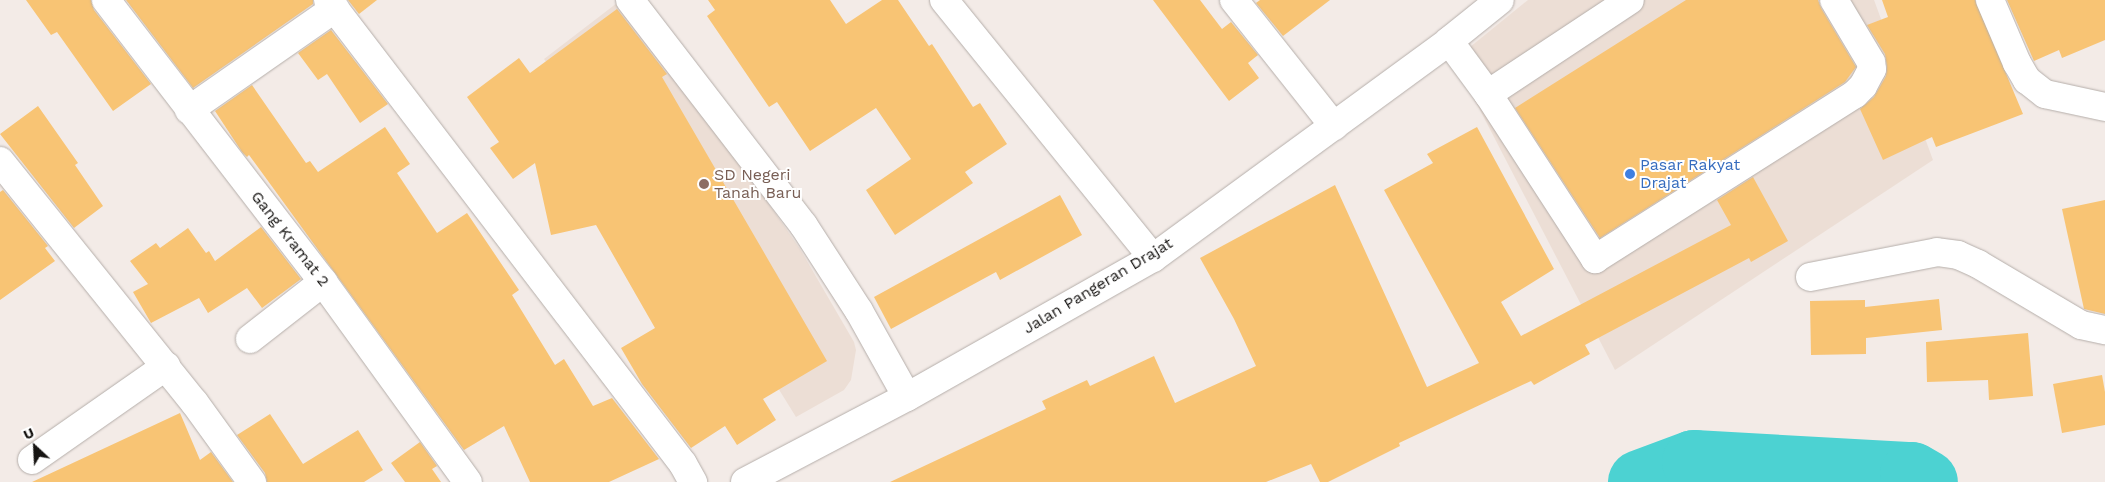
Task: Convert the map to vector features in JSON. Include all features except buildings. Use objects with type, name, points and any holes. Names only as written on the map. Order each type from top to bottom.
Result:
[{"type":"street","name":"Gang Kramat 2","points":[[106,0],[324,282],[468,482]]},
{"type":"street","points":[[630,0],[804,226],[860,311],[907,397]]},
{"type":"street","points":[[944,0],[1153,258]]},
{"type":"street","points":[[1234,0],[1334,126]]},
{"type":"street","name":"Jalan Pangeran Drajat","points":[[745,482],[907,397],[1153,258],[1449,41],[1500,0]]},
{"type":"street","points":[[1488,94],[1630,0]]},
{"type":"street","points":[[1449,41],[1488,94],[1595,259],[1847,100],[1863,86],[1872,69],[1871,62],[1834,0]]},
{"type":"street","points":[[1999,2],[2027,80],[2045,94],[2105,107]]},
{"type":"street","points":[[190,110],[331,4],[683,464],[693,482]]},
{"type":"street","points":[[0,161],[166,366],[252,482]]},
{"type":"street","points":[[1810,277],[1937,252],[1958,254],[2081,325],[2105,330]]},
{"type":"street","points":[[250,339],[324,282]]},
{"type":"street","points":[[32,460],[166,366]]},
{"type":"shaded area","points":[[1528,0],[1874,0],[1933,160],[1615,370],[1454,60]]},
{"type":"shaded area","name":"SD Negeri Tanah Baru","points":[[617,3],[720,133],[800,249],[854,342],[856,350],[851,380],[844,390],[796,417],[620,134],[607,142],[544,59]]},
{"type":"waterway","points":[[1640,482],[1694,462],[1912,474],[1926,482]]},
{"type":"place","name":"Pasar Rakyat Drajat","points":[[1630,174]]},
{"type":"place","name":"SD Negeri Tanah Baru","points":[[704,184]]}]
